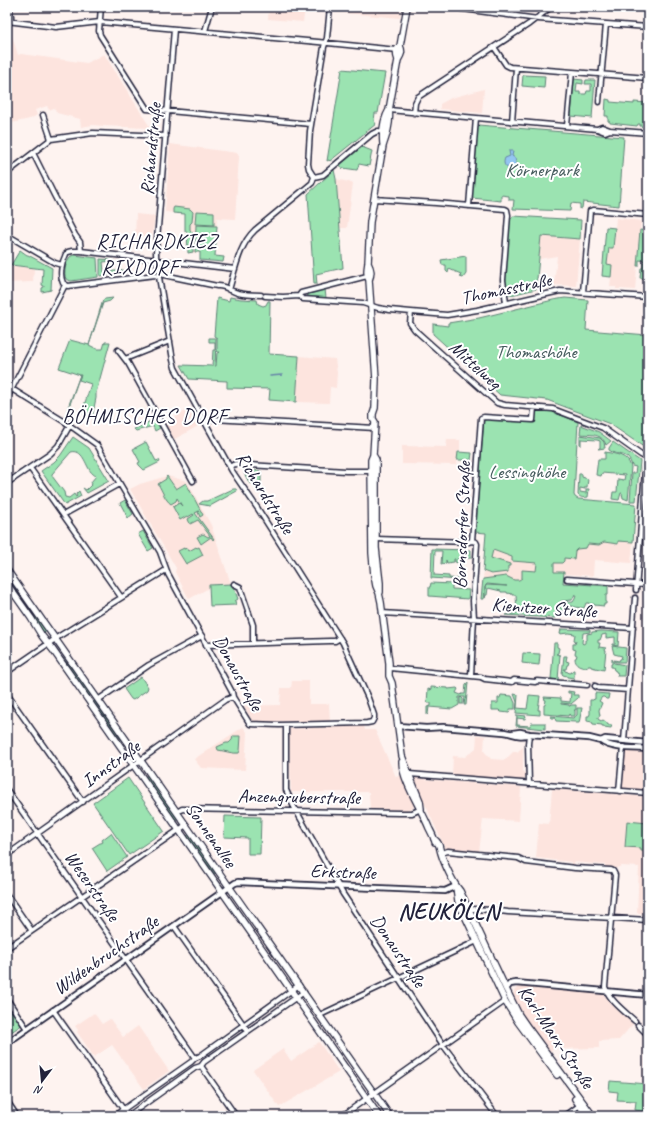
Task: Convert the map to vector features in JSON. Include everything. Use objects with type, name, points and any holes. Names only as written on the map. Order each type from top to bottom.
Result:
[{"type":"main road","name":"Karl-Marx-Straße","points":[[380,593],[375,580],[372,563],[371,460],[373,455],[377,414],[375,408],[376,379],[368,278],[371,275],[371,269],[368,263],[369,225],[383,146],[383,132],[386,116],[389,110],[398,60],[396,55],[407,7]]},
{"type":"main road","name":"Karl-Marx-Straße","points":[[383,146],[387,136],[390,116],[389,110]]},
{"type":"main road","name":"Karl-Marx-Straße","points":[[373,455],[376,460],[376,552],[382,613],[390,668],[393,675],[392,683],[403,772],[437,847],[469,909],[506,989],[524,1022],[581,1104],[587,1116]]},
{"type":"main road","name":"Sonnenallee","points":[[7,570],[390,1116]]},
{"type":"main road","name":"Sonnenallee","points":[[7,584],[379,1116]]},
{"type":"main road","name":"Karl-Marx-Straße","points":[[402,756],[408,774],[420,800],[421,809]]},
{"type":"main road","name":"Karl-Marx-Straße","points":[[456,886],[458,901],[505,1001],[518,1022],[581,1104],[593,1116]]},
{"type":"main road","points":[[498,984],[506,989],[505,1001]]},
{"type":"street","points":[[9,7],[11,16],[9,21],[56,27],[100,22],[398,48]]},
{"type":"street","points":[[101,7],[100,35],[145,108],[149,110],[311,124]]},
{"type":"street","points":[[204,31],[212,7]]},
{"type":"street","points":[[330,7],[327,38],[311,124],[308,166],[314,177],[312,183],[252,232],[236,264],[229,290],[241,294],[263,296],[299,296],[301,293],[368,278]]},
{"type":"street","points":[[448,7],[535,19],[648,27]]},
{"type":"street","points":[[414,113],[416,99],[551,7]]},
{"type":"street","points":[[600,102],[606,24]]},
{"type":"street","name":"Richardstraße","points":[[174,29],[156,251],[159,271],[164,275],[222,286],[229,290]]},
{"type":"street","points":[[494,47],[506,65],[510,67],[648,78]]},
{"type":"street","points":[[512,122],[516,68]]},
{"type":"street","points":[[567,126],[572,72]]},
{"type":"street","points":[[389,110],[597,129],[604,132],[610,130],[648,133]]},
{"type":"street","points":[[43,115],[50,139]]},
{"type":"street","points":[[469,206],[476,118]]},
{"type":"street","points":[[314,177],[324,175],[372,134],[378,131],[383,132]]},
{"type":"street","points":[[7,173],[50,139],[97,133],[166,136]]},
{"type":"street","points":[[32,153],[81,244],[80,252]]},
{"type":"street","points":[[374,199],[505,209],[508,212],[503,280],[506,303]]},
{"type":"street","points":[[583,292],[590,212],[594,210],[648,215]]},
{"type":"street","points":[[7,235],[62,265]]},
{"type":"street","points":[[7,398],[65,285],[61,278],[62,265],[67,253],[72,251],[235,269]]},
{"type":"street","name":"Richardstraße","points":[[65,285],[71,286],[155,275],[158,276],[160,279],[173,364],[233,472],[258,508],[345,646],[374,715],[372,722],[367,724],[286,725]]},
{"type":"street","name":"Thomasstraße","points":[[299,296],[303,299],[363,303],[378,308],[411,312],[451,314],[477,310],[555,291],[648,297]]},
{"type":"street","name":"Mittelweg","points":[[411,312],[410,323],[415,330],[495,401],[505,405],[553,408],[603,428],[647,458]]},
{"type":"street","points":[[125,359],[170,342]]},
{"type":"street","points":[[118,350],[125,359],[193,481]]},
{"type":"street","name":"Donaustraße","points":[[7,386],[97,445],[160,552],[166,570],[232,692],[233,697],[250,724],[286,725],[286,790],[338,887],[443,1045],[497,1116]]},
{"type":"street","name":"Bornsdorfer Straße","points":[[471,676],[477,544],[476,542],[472,541],[480,418],[533,420],[534,407]]},
{"type":"street","points":[[205,421],[214,419],[375,425]]},
{"type":"street","points":[[7,483],[53,452],[70,426]]},
{"type":"street","points":[[636,590],[647,458]]},
{"type":"street","points":[[231,466],[235,464],[371,471]]},
{"type":"street","points":[[30,468],[121,597]]},
{"type":"street","points":[[63,514],[119,484]]},
{"type":"street","points":[[376,539],[472,541]]},
{"type":"street","points":[[7,672],[55,639],[166,570]]},
{"type":"street","points":[[567,578],[648,585]]},
{"type":"street","points":[[234,584],[241,588],[253,625],[253,643]]},
{"type":"street","points":[[619,791],[635,598]]},
{"type":"street","name":"Kienitzer Straße","points":[[382,613],[633,628]]},
{"type":"street","points":[[98,700],[149,665],[202,636]]},
{"type":"street","points":[[206,645],[335,641],[340,638]]},
{"type":"street","points":[[390,668],[481,677],[485,679],[512,682],[514,680],[587,685]]},
{"type":"street","points":[[595,686],[599,688],[628,690]]},
{"type":"street","points":[[7,694],[83,802]]},
{"type":"street","name":"Innstraße","points":[[7,855],[225,700],[233,697]]},
{"type":"street","points":[[398,726],[426,728],[443,727],[513,733],[518,736],[529,734],[648,743]]},
{"type":"street","points":[[529,734],[529,784]]},
{"type":"street","points":[[601,740],[604,744],[613,746],[648,749]]},
{"type":"street","points":[[408,774],[648,794]]},
{"type":"street","name":"Weserstraße","points":[[7,790],[195,1058]]},
{"type":"street","name":"Anzengruberstraße","points":[[177,812],[181,809],[412,813],[421,809]]},
{"type":"street","points":[[7,948],[186,824]]},
{"type":"street","points":[[441,853],[450,851],[518,858],[526,862],[613,871],[615,875],[604,984],[606,991],[615,1002],[648,1034]]},
{"type":"street","name":"Erkstraße","points":[[229,887],[238,882],[445,891],[456,886]]},
{"type":"street","name":"Wildenbruchstraße","points":[[7,1043],[229,887]]},
{"type":"street","points":[[7,894],[32,931]]},
{"type":"street","points":[[469,909],[648,920]]},
{"type":"street","points":[[174,926],[248,1031]]},
{"type":"street","points":[[320,1015],[477,942]]},
{"type":"street","points":[[506,989],[510,984],[516,983],[648,995]]},
{"type":"street","points":[[114,1116],[299,985]]},
{"type":"street","points":[[53,1010],[128,1116],[304,992]]},
{"type":"street","points":[[7,999],[27,1029]]},
{"type":"street","points":[[342,1116],[505,1001]]},
{"type":"street","points":[[201,1066],[236,1116]]},
{"type":"street","points":[[7,1101],[17,1116]]},
{"type":"street","points":[[565,1116],[581,1104]]},
{"type":"shaded area","points":[[269,7],[327,7],[326,11],[305,9],[303,22],[268,19]]},
{"type":"shaded area","points":[[333,7],[401,7],[400,18],[333,12]]},
{"type":"shaded area","points":[[7,27],[9,27],[18,55],[21,54],[87,63],[104,54],[150,127],[93,125],[81,127],[80,119],[57,113],[54,108],[49,110],[47,106],[35,110],[37,115],[30,119],[7,124]]},
{"type":"shaded area","points":[[484,89],[482,113],[440,109],[440,104],[451,98]]},
{"type":"shaded area","points":[[170,144],[238,153],[235,219],[217,218],[215,253],[188,253],[187,231],[185,231],[185,214],[165,212]]},
{"type":"shaded area","points":[[336,179],[353,183],[347,228],[340,228]]},
{"type":"shaded area","points":[[136,214],[155,216],[152,236],[135,236]]},
{"type":"shaded area","points":[[616,218],[641,221],[635,290],[616,289],[616,287],[610,287],[612,265],[607,265],[609,248],[613,248]]},
{"type":"shaded area","points":[[541,236],[580,239],[576,286],[554,285],[557,256],[539,259]]},
{"type":"shaded area","points":[[7,265],[34,268],[33,282],[7,283]]},
{"type":"shaded area","points":[[299,356],[335,359],[337,373],[336,388],[330,387],[329,403],[296,402]]},
{"type":"shaded area","points":[[191,408],[200,425],[173,440],[164,423]]},
{"type":"shaded area","points":[[447,440],[460,440],[457,465],[402,464],[402,446],[446,447]]},
{"type":"shaded area","points":[[167,476],[187,481],[211,525],[231,584],[209,585],[209,588],[189,599],[175,572],[176,568],[130,489],[140,484]]},
{"type":"shaded area","points":[[487,518],[522,537],[543,572],[526,584],[483,581]]},
{"type":"shaded area","points":[[618,541],[633,542],[631,563],[594,560],[593,576],[553,573],[554,555],[569,542],[599,544],[604,542],[617,543]]},
{"type":"shaded area","points":[[292,681],[309,681],[309,704],[329,704],[330,722],[276,721],[273,723],[269,721],[252,721],[244,706],[280,705],[281,688],[291,688]]},
{"type":"shaded area","points":[[364,726],[365,730],[375,730],[396,777],[402,775],[414,803],[413,808],[407,810],[370,809],[369,792],[291,792],[289,729]]},
{"type":"shaded area","points":[[243,727],[247,732],[245,770],[201,768],[194,759]]},
{"type":"shaded area","points":[[477,735],[485,736],[484,751],[491,759],[505,760],[513,752],[517,752],[523,747],[523,771],[526,775],[525,779],[521,780],[452,775],[453,756],[465,757],[476,748]]},
{"type":"shaded area","points":[[628,751],[648,753],[648,790],[623,788],[625,755]]},
{"type":"shaded area","points":[[416,776],[422,777],[422,779],[521,787],[519,821],[483,819],[479,852],[445,848],[414,780]]},
{"type":"shaded area","points":[[552,789],[648,797],[648,914],[637,913],[639,867],[621,866],[617,868],[605,867],[605,865],[574,862],[573,866],[571,865],[571,862],[536,858],[539,823],[549,824]]},
{"type":"shaded area","points":[[518,987],[602,994],[633,1024],[619,1040],[599,1041],[599,1048],[553,1049],[549,1053],[526,1021],[512,996]]},
{"type":"shaded area","points":[[94,1013],[102,1024],[110,1019],[123,1037],[138,1026],[169,1071],[144,1089],[112,1045],[94,1057],[77,1032],[78,1030],[75,1026]]},
{"type":"shaded area","points":[[319,1042],[339,1072],[279,1107],[253,1070],[283,1049],[291,1061]]},
{"type":"green space","points":[[342,69],[385,73],[378,113],[375,113],[374,121],[376,124],[330,161],[327,161]]},
{"type":"green space","points":[[523,75],[545,76],[544,88],[522,86]]},
{"type":"green space","points":[[574,79],[583,80],[583,84],[577,83],[576,92],[580,92],[580,94],[586,94],[587,91],[591,91],[591,84],[585,84],[586,80],[595,80],[592,118],[571,116]]},
{"type":"green space","points":[[606,99],[610,100],[610,102],[634,104],[634,102],[648,103],[648,127],[640,126],[640,124],[637,126],[610,123],[608,121],[608,116],[605,116]]},
{"type":"green space","name":"Körnerpark","points":[[478,125],[624,137],[619,206],[583,202],[582,208],[580,209],[580,204],[571,203],[570,211],[513,209],[514,200],[509,200],[509,196],[501,195],[501,201],[472,198]]},
{"type":"green space","points":[[362,147],[372,151],[369,166],[359,164],[357,170],[343,169],[340,165]]},
{"type":"green space","points":[[334,170],[343,268],[316,274],[317,284],[314,284],[308,194]]},
{"type":"green space","points":[[174,207],[190,209],[193,212],[190,230],[193,233],[193,243],[190,244],[190,248],[193,248],[193,252],[188,253],[187,231],[185,231],[185,214],[173,213]]},
{"type":"green space","points":[[196,211],[214,212],[214,225],[195,224]]},
{"type":"green space","points":[[513,216],[581,220],[580,239],[541,236],[536,289],[511,295],[507,293],[505,277],[510,220]]},
{"type":"green space","points":[[196,225],[217,226],[215,256],[224,257],[223,262],[200,260],[200,252],[195,252]]},
{"type":"green space","points":[[606,227],[615,228],[613,248],[609,248],[607,264],[612,265],[611,277],[602,276]]},
{"type":"green space","points":[[640,230],[648,231],[648,261],[639,260],[639,266],[637,266]]},
{"type":"green space","points":[[20,250],[52,268],[51,290],[42,292],[42,288],[44,287],[42,285],[43,269],[11,265]]},
{"type":"green space","points":[[75,255],[97,258],[98,277],[71,281],[66,279],[66,263],[71,256]]},
{"type":"green space","points":[[466,256],[466,274],[463,278],[460,277],[461,274],[449,269],[448,273],[446,271],[446,265],[442,265],[441,260]]},
{"type":"green space","points":[[100,259],[113,260],[103,262],[104,272],[126,270],[126,273],[100,276]]},
{"type":"green space","points":[[643,262],[648,263],[648,279],[640,278]]},
{"type":"green space","points":[[325,289],[326,298],[310,297],[307,295],[309,293]]},
{"type":"green space","points":[[230,297],[257,300],[258,304],[263,306],[270,301],[269,354],[299,356],[296,402],[269,400],[270,389],[227,388],[227,381],[189,379],[181,365],[212,366],[215,342],[209,342],[209,338],[216,338],[216,366],[217,353],[220,352],[217,352],[217,338],[214,336],[217,298],[229,301]]},
{"type":"green space","points":[[113,298],[110,301],[103,303],[89,345],[103,300]]},
{"type":"green space","name":"Thomashöhe","points":[[565,298],[588,300],[586,330],[648,335],[648,450],[610,424],[547,400],[500,395],[433,334],[433,324],[448,326],[448,323],[479,318]]},
{"type":"green space","points":[[70,340],[89,345],[97,349],[103,349],[105,342],[110,342],[96,393],[92,418],[82,412],[91,384],[79,380],[80,375],[59,368]]},
{"type":"green space","points":[[80,375],[68,410],[67,410]]},
{"type":"green space","name":"Lessinghöhe","points":[[538,410],[551,411],[578,422],[574,495],[578,499],[636,504],[633,542],[618,541],[618,544],[604,542],[599,545],[588,544],[586,548],[577,549],[575,551],[574,559],[564,558],[562,563],[554,563],[554,572],[564,572],[563,583],[608,586],[606,604],[604,604],[604,606],[586,603],[584,608],[564,605],[564,609],[561,611],[561,614],[559,614],[561,603],[573,602],[575,599],[575,594],[572,600],[561,601],[557,614],[555,614],[555,618],[505,615],[517,613],[516,595],[488,588],[485,598],[486,586],[484,599],[481,599],[483,579],[506,576],[514,580],[519,580],[522,578],[522,570],[536,571],[537,563],[512,561],[512,557],[493,550],[491,558],[510,564],[510,566],[508,566],[508,572],[491,574],[483,571],[486,533],[475,532],[484,419],[535,422],[536,412]],"holes":[[[487,584],[507,586],[486,585]]]},
{"type":"green space","points":[[155,419],[160,428],[155,431],[153,426],[136,431],[134,429]]},
{"type":"green space","points":[[581,425],[599,432],[611,441],[606,445],[602,438],[580,434]]},
{"type":"green space","points":[[580,435],[600,438],[604,442],[605,448],[598,449],[600,448],[600,441],[597,440],[581,439],[580,445]]},
{"type":"green space","points":[[73,437],[89,448],[109,481],[87,493],[83,488],[86,490],[92,484],[91,482],[96,476],[91,472],[81,455],[71,452],[52,474],[64,492],[65,497],[69,498],[74,494],[76,497],[76,494],[79,491],[81,496],[65,505],[41,471],[60,456]]},
{"type":"green space","points":[[146,442],[156,461],[159,460],[160,462],[144,470],[139,465],[138,463],[140,462],[133,449]]},
{"type":"green space","points":[[613,442],[640,461],[636,501],[630,501],[632,473],[635,473],[636,467],[632,466],[626,456],[609,450]]},
{"type":"green space","points":[[458,452],[472,453],[471,460],[457,460]]},
{"type":"green space","points":[[605,452],[621,456],[627,460],[631,467],[628,500],[623,498],[622,493],[619,500],[612,499],[613,492],[617,492],[618,479],[624,480],[625,475],[602,473],[601,476],[596,475],[598,459],[605,459]]},
{"type":"green space","points":[[246,470],[261,471],[261,482],[254,482],[250,484],[244,473]]},
{"type":"green space","points":[[579,474],[582,474],[582,477],[588,479],[587,487],[585,487],[585,489],[580,488],[580,492],[586,493],[586,489],[589,489],[588,497],[583,498],[578,495]]},
{"type":"green space","points":[[167,476],[176,489],[186,483],[203,515],[200,517],[199,511],[195,513],[214,539],[213,540],[211,537],[201,544],[197,537],[203,534],[208,537],[210,536],[198,520],[190,524],[188,519],[194,515],[193,514],[180,520],[173,507],[179,503],[182,506],[177,498],[176,501],[171,504],[165,497],[158,484],[166,479]]},
{"type":"green space","points":[[236,489],[237,491],[210,506],[199,504],[203,501],[207,501]]},
{"type":"green space","points":[[125,500],[133,514],[128,518],[120,503]]},
{"type":"green space","points":[[143,531],[153,548],[148,551],[138,534]]},
{"type":"green space","points":[[199,547],[203,555],[186,564],[178,551],[187,548],[189,551]]},
{"type":"green space","points":[[432,549],[471,550],[471,558],[457,559],[464,562],[462,564],[455,562],[454,559],[454,562],[447,563],[446,560],[446,563],[441,564],[442,551],[435,551],[434,575],[449,576],[449,578],[460,580],[431,578]]},
{"type":"green space","points":[[10,579],[47,631],[44,633],[8,581]]},
{"type":"green space","points":[[431,583],[452,584],[452,589],[469,590],[468,599],[429,596],[429,587]]},
{"type":"green space","points":[[231,584],[238,599],[235,601],[236,605],[210,606],[209,585]]},
{"type":"green space","points":[[561,629],[590,630],[590,632],[583,633],[583,644],[585,643],[585,640],[587,640],[587,634],[592,632],[619,632],[618,646],[612,645],[615,644],[615,637],[606,638],[606,634],[602,635],[600,640],[598,640],[598,643],[600,643],[599,647],[606,648],[604,670],[591,666],[586,667],[578,665],[575,660],[577,655],[575,654],[576,650],[573,649],[573,644],[575,644],[576,641],[574,640],[575,634],[560,634]]},
{"type":"green space","points":[[554,643],[557,643],[557,647],[559,648],[558,653],[556,654],[560,655],[558,680],[551,679]]},
{"type":"green space","points":[[612,646],[626,648],[625,662],[615,662],[614,660],[619,661],[622,656],[614,654]]},
{"type":"green space","points":[[523,653],[540,654],[539,665],[522,663]]},
{"type":"green space","points":[[61,656],[91,694],[89,696]]},
{"type":"green space","points":[[564,656],[567,656],[566,661],[569,662],[566,669],[564,669],[569,673],[574,670],[574,678],[567,677],[562,674]]},
{"type":"green space","points":[[612,659],[614,663],[625,665],[624,676],[617,676],[618,673],[613,667],[611,667]]},
{"type":"green space","points":[[141,677],[148,687],[147,690],[133,700],[124,689]]},
{"type":"green space","points":[[468,682],[466,705],[464,705],[465,697],[459,697],[459,705],[452,709],[429,707],[427,715],[427,707],[431,706],[431,703],[427,703],[428,689],[431,690],[431,687],[448,689],[457,688],[456,693],[461,695],[465,694],[466,684]]},
{"type":"green space","points":[[568,691],[574,692],[573,695],[578,695],[578,698],[571,704],[561,704],[569,706],[576,705],[576,710],[574,710],[575,715],[570,716],[569,714],[568,716],[544,714],[544,705],[546,700],[544,697],[561,698],[561,701],[570,702],[571,693],[568,693]]},
{"type":"green space","points":[[595,693],[609,694],[608,699],[602,697],[599,701],[602,703],[599,710],[600,716],[598,719],[601,721],[603,720],[608,725],[612,725],[611,728],[587,721],[587,716],[590,714],[590,700],[595,699]]},
{"type":"green space","points":[[514,694],[518,695],[517,708],[527,709],[529,695],[540,696],[538,710],[540,710],[540,715],[516,713],[517,702]]},
{"type":"green space","points":[[501,695],[512,696],[515,703],[515,709],[510,709],[509,713],[501,712],[499,710],[492,710],[492,703],[498,703],[498,698],[500,698]]},
{"type":"green space","points":[[461,697],[463,699],[463,704],[460,704]]},
{"type":"green space","points":[[95,701],[126,744],[114,731],[93,702]]},
{"type":"green space","points":[[577,708],[582,708],[579,723],[556,721],[555,718],[551,718],[551,716],[573,718],[577,715]]},
{"type":"green space","points":[[517,715],[526,716],[525,719],[517,718],[517,725],[530,726],[531,723],[545,723],[545,729],[516,726]]},
{"type":"green space","points":[[233,736],[241,736],[239,753],[218,750],[217,747],[229,743]]},
{"type":"green space","points":[[148,775],[178,818],[175,820],[167,808],[168,807],[145,777]]},
{"type":"green space","points":[[128,778],[164,831],[129,855],[93,803]]},
{"type":"green space","points":[[225,816],[261,817],[260,854],[248,854],[248,838],[224,837]]},
{"type":"green space","points":[[627,821],[648,823],[648,851],[641,851],[641,848],[625,847]]},
{"type":"green space","points":[[111,833],[127,857],[107,871],[92,848],[103,842],[102,840]]},
{"type":"green space","points":[[189,834],[216,873],[215,874],[187,836]]},
{"type":"green space","points":[[7,1002],[23,1024],[7,1035]]},
{"type":"green space","points":[[610,1081],[648,1084],[648,1112],[635,1110],[636,1101],[617,1100],[618,1092],[609,1091]]},
{"type":"water","points":[[509,151],[513,151],[512,156],[515,158],[516,162],[515,167],[511,169],[511,174],[508,174],[509,169],[504,163],[505,158],[510,156]]},
{"type":"waterway","points":[[270,376],[282,375]]},
{"type":"tunnel","points":[[635,598],[636,590]]},
{"type":"district","name":"RICHARDKIEZ","points":[[157,241]]},
{"type":"district","name":"RIXDORF","points":[[140,267]]},
{"type":"district","name":"BÖHMISCHES DORF","points":[[145,416]]},
{"type":"district","name":"NEUKÖLLN","points":[[449,911]]}]
